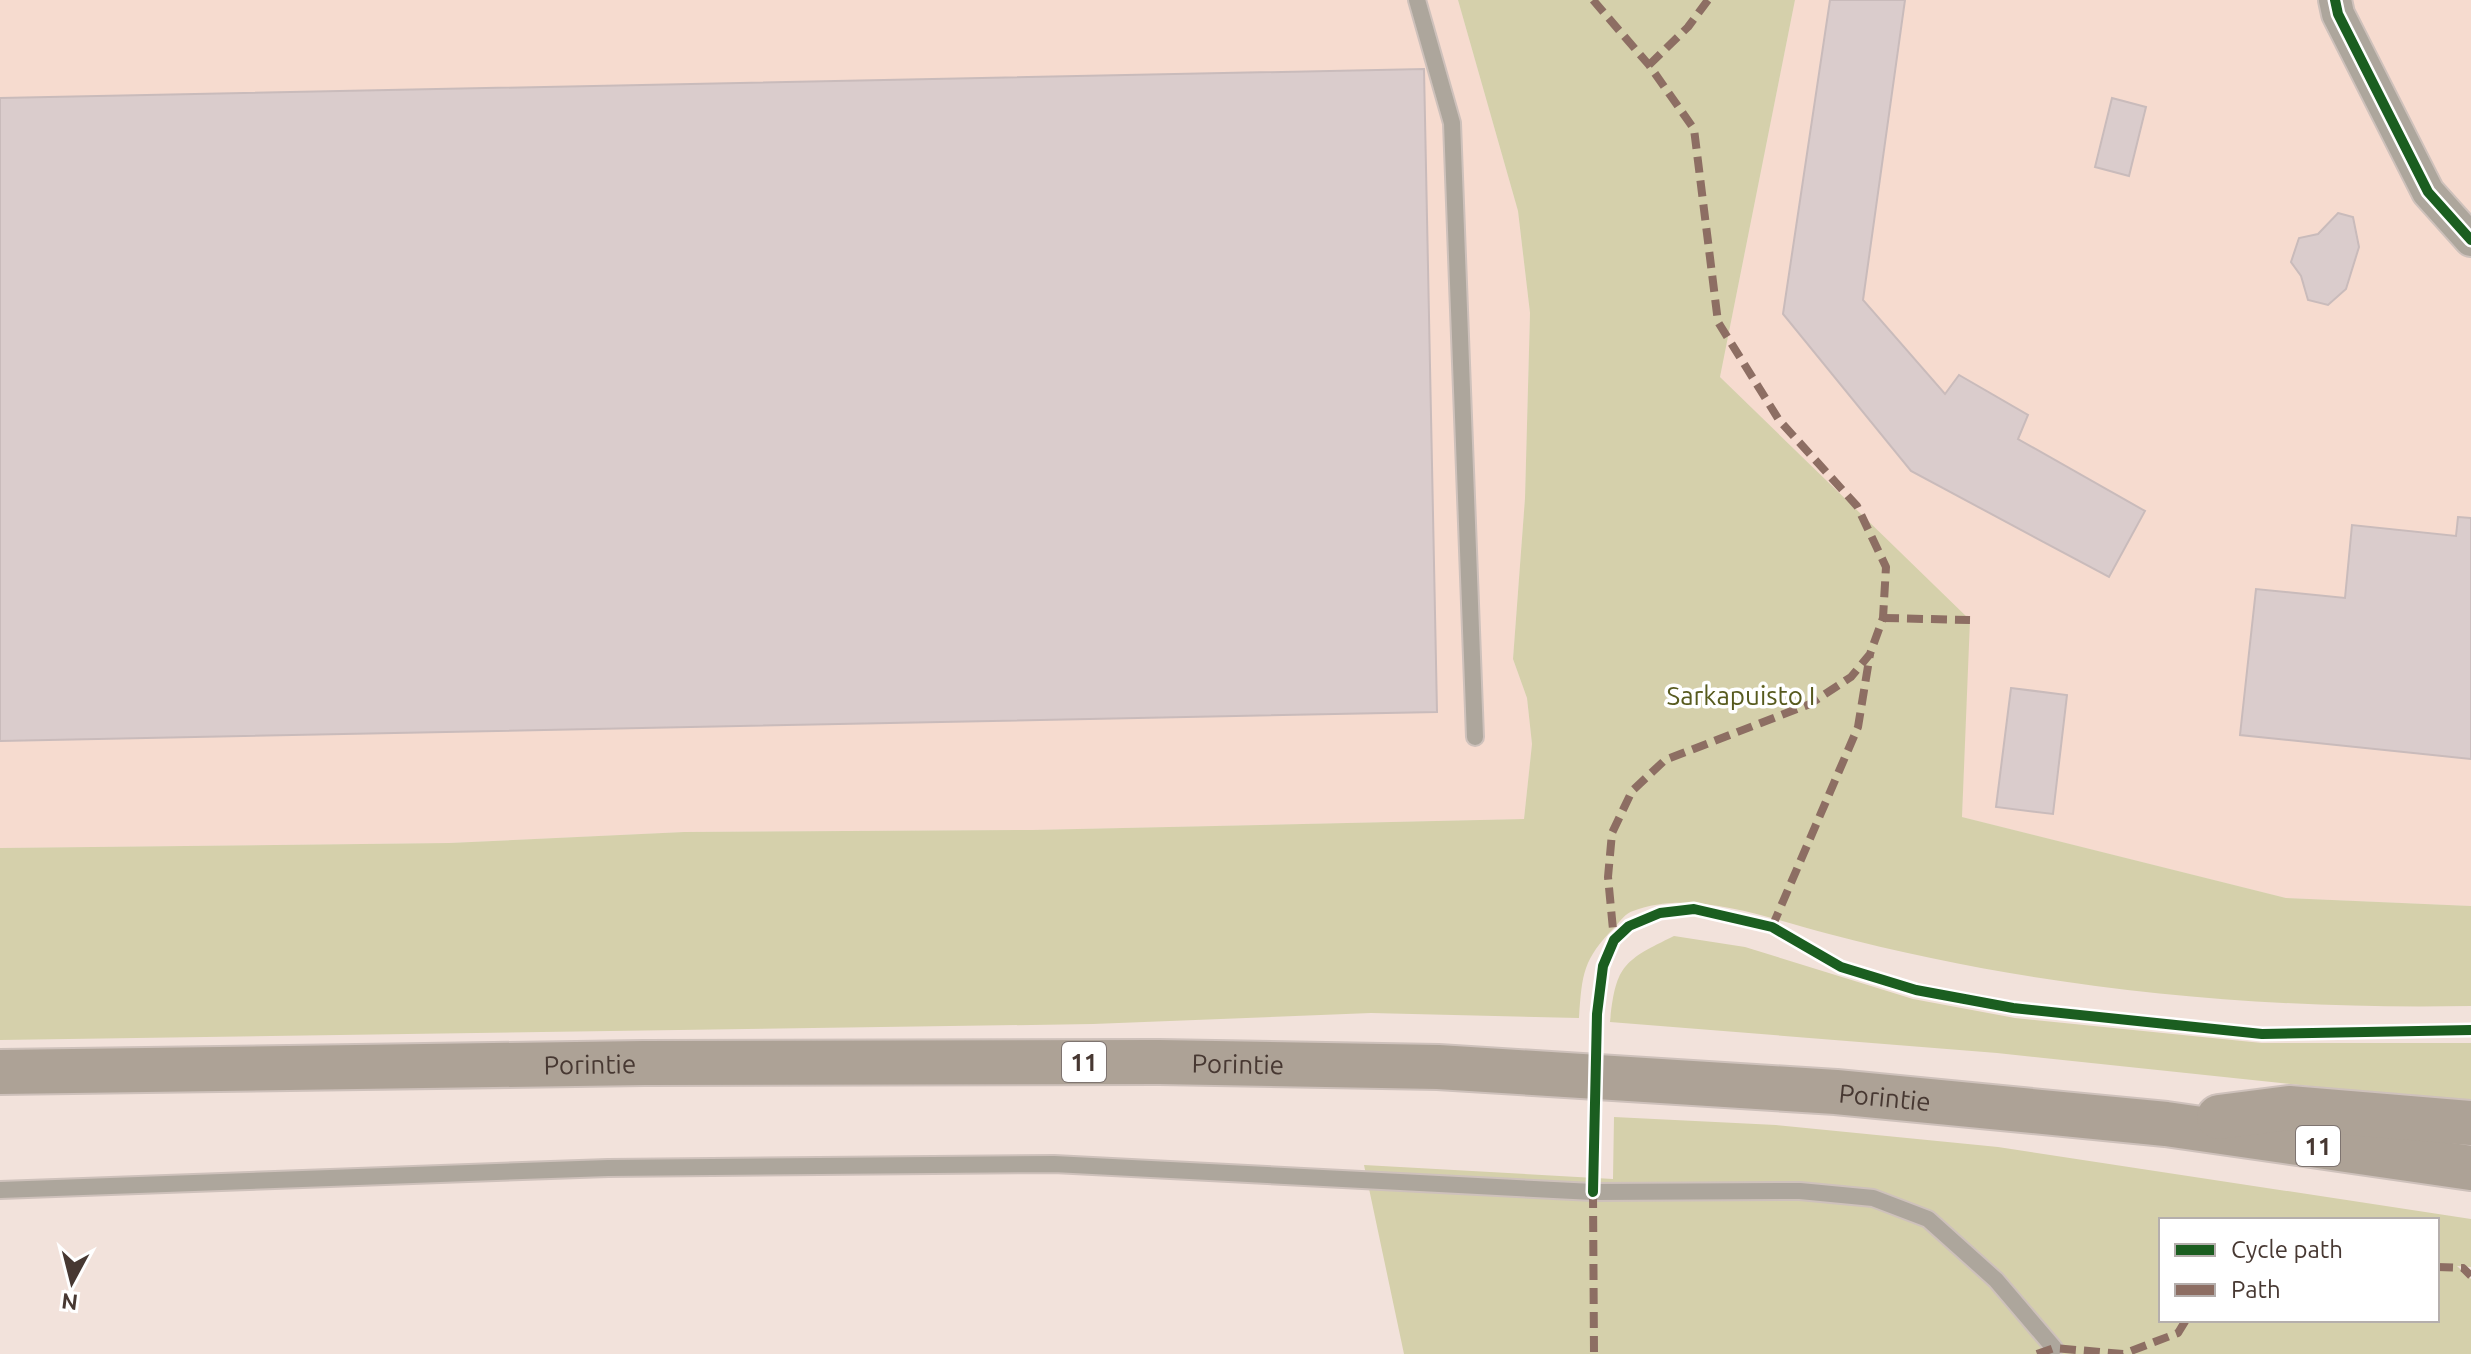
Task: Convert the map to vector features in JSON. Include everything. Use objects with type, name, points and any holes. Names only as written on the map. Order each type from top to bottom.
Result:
[{"type":"highway","name":"Porintie","points":[[0,1072],[660,1063],[1159,1062],[1438,1067],[1836,1092],[2166,1124],[2471,1168]]},
{"type":"highway","points":[[2166,1124],[2289,1108],[2471,1123]]},
{"type":"street","points":[[2335,0],[2338,14],[2428,192],[2465,237],[2471,240]]},
{"type":"lane","points":[[1417,0],[1452,123],[1475,737]]},
{"type":"lane","points":[[0,1190],[608,1168],[1054,1164],[1593,1192],[1800,1191],[1873,1198],[1928,1219],[1996,1280],[2054,1348]]},
{"type":"shaded area","points":[[0,0],[1458,0],[1518,211],[1530,313],[1525,498],[1513,659],[1527,698],[1532,744],[1524,819],[1032,830],[684,832],[449,843],[0,848]]},
{"type":"shaded area","points":[[1795,0],[2471,0],[2471,906],[2286,898],[1962,817],[1969,620],[1720,377]]},
{"type":"green space","name":"Sarkapuisto I","points":[[1458,0],[1795,0],[1720,377],[1970,620],[1962,817],[2286,898],[2471,906],[2471,1006],[2309,1004],[2147,992],[2067,982],[1908,953],[1731,908],[1681,903],[1630,912],[1604,938],[1586,968],[1579,1018],[1371,1013],[1093,1024],[0,1040],[0,848],[449,843],[684,832],[1032,830],[1524,819],[1532,744],[1527,698],[1513,659],[1525,498],[1530,313],[1518,211]]},
{"type":"green space","points":[[1674,936],[1745,947],[1913,999],[2015,1018],[2262,1043],[2471,1043],[2471,1103],[1997,1053],[1610,1022],[1615,988],[1625,967],[1643,952]]},
{"type":"green space","points":[[1614,1117],[1776,1125],[1998,1147],[2471,1219],[2471,1267],[2457,1266],[2471,1279],[2471,1354],[1404,1354],[1364,1165],[1613,1179]]},
{"type":"building","points":[[1830,0],[1905,0],[1863,300],[1945,394],[1959,375],[2028,415],[2018,439],[2145,511],[2109,577],[1911,471],[1783,314]]},
{"type":"building","points":[[1424,69],[1437,712],[0,741],[0,98]]},
{"type":"building","points":[[2112,98],[2146,107],[2129,176],[2095,167]]},
{"type":"building","points":[[2338,213],[2353,217],[2359,247],[2346,289],[2328,305],[2308,300],[2301,276],[2291,262],[2299,238],[2318,234]]},
{"type":"building","points":[[2458,517],[2471,518],[2471,759],[2240,735],[2256,589],[2345,598],[2352,525],[2456,536]]},
{"type":"building","points":[[2011,688],[2067,695],[2053,814],[1996,807]]},
{"type":"marked path","points":[[1593,0],[1649,65],[1694,129],[1718,322],[1779,420],[1857,506],[1886,567],[1883,618],[1870,654],[1851,677],[1810,704],[1665,760],[1632,791],[1612,833],[1608,877],[1614,940]]},
{"type":"marked path","points":[[1649,65],[1688,27],[1708,0]]},
{"type":"marked path","points":[[1883,618],[1970,620]]},
{"type":"marked path","points":[[1772,927],[1858,727],[1870,654]]},
{"type":"marked path","points":[[1593,1192],[1594,1354]]},
{"type":"marked path","points":[[2439,1267],[2463,1268],[2471,1276]]},
{"type":"marked path","points":[[2037,1354],[2054,1348],[2123,1354],[2178,1333],[2185,1322]]},
{"type":"cycle path","points":[[2335,0],[2338,14],[2428,192],[2471,240]]},
{"type":"cycle path","points":[[1593,1192],[1597,1014],[1603,966],[1614,940],[1629,926],[1660,913],[1694,909],[1772,927],[1841,967],[1916,990],[2013,1008],[2262,1034],[2471,1030]]}]
